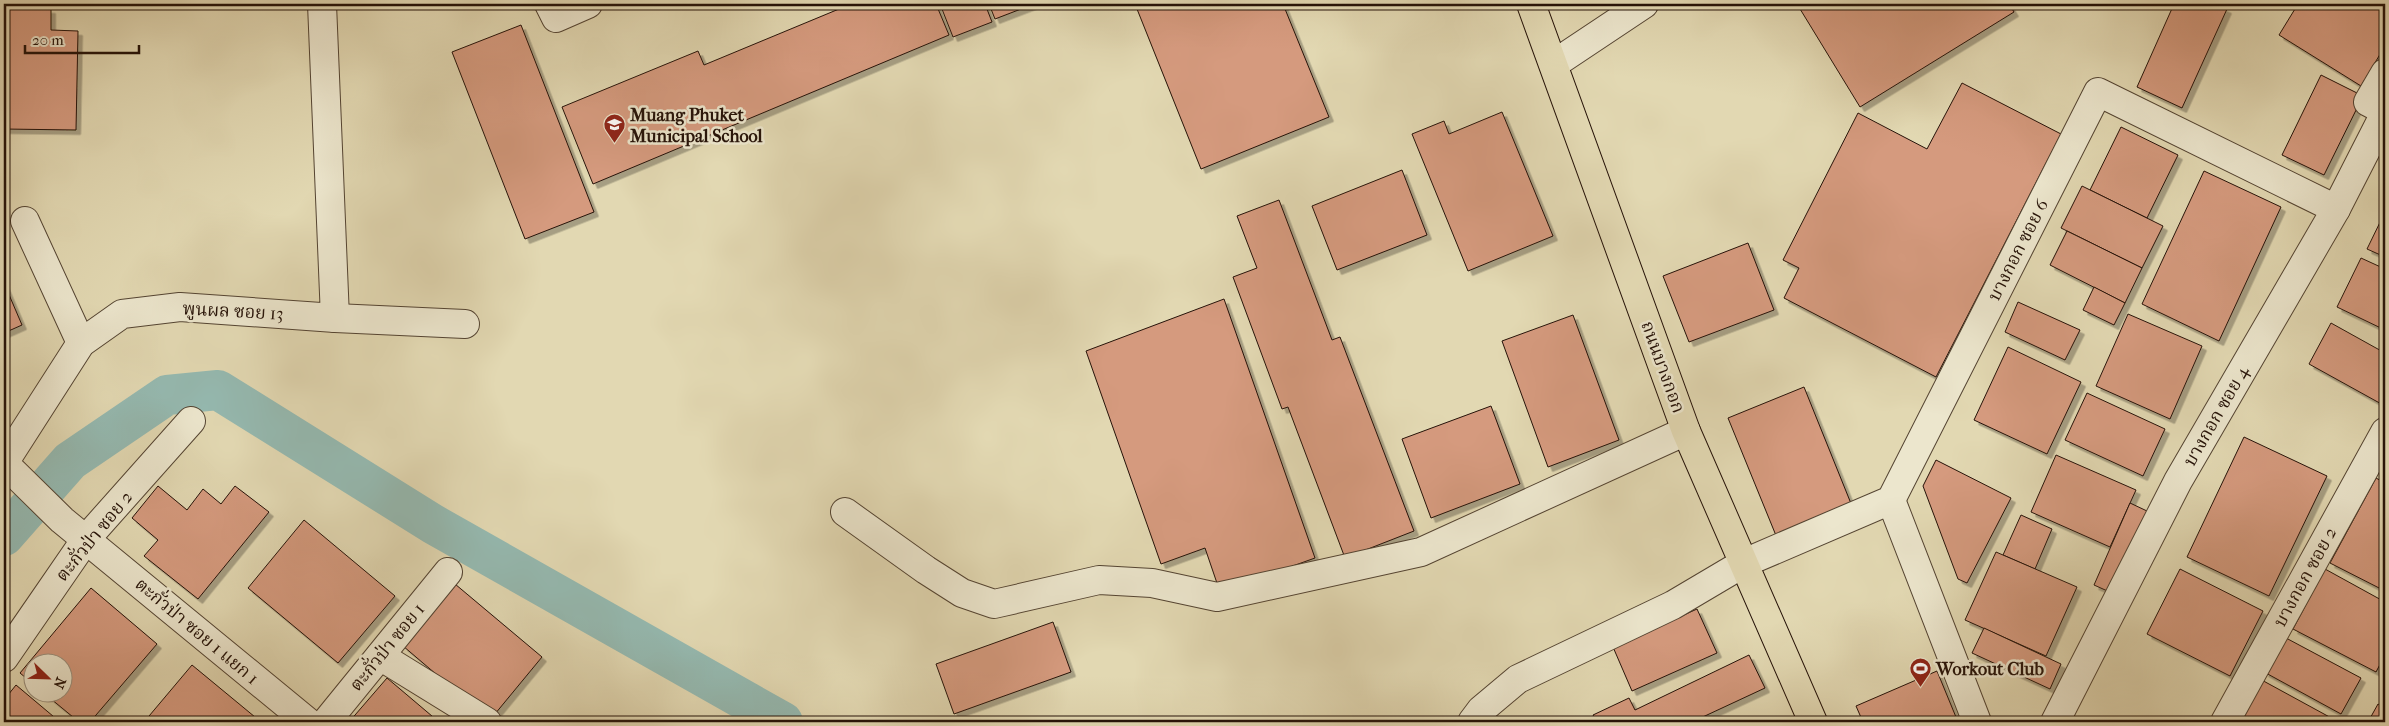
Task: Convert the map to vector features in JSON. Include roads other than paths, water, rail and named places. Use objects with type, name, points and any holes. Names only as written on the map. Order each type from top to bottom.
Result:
[{"type":"main road","name":"ถนนบางกอก","points":[[1531,4],[1686,430],[1813,722]]},
{"type":"street","points":[[322,4],[335,318]]},
{"type":"street","points":[[550,4],[556,18],[588,4]]},
{"type":"street","points":[[1554,64],[1644,4]]},
{"type":"street","name":"บางกอก ซอย 4","points":[[2054,722],[2178,481],[2336,209],[2379,109],[2385,73]]},
{"type":"street","name":"บางกอก ซอย 6","points":[[1891,500],[2098,92],[2336,209]]},
{"type":"street","points":[[24,221],[81,343]]},
{"type":"street","name":"พูนผล ซอย 13","points":[[86,539],[62,520],[13,474],[4,463],[81,343],[122,314],[180,307],[335,318],[465,324]]},
{"type":"street","name":"ตะกั่วป่า ซอย 2","points":[[4,658],[86,539],[191,421]]},
{"type":"street","points":[[845,512],[926,570],[962,593],[994,604],[1099,580],[1152,583],[1217,597],[1421,552],[1686,430]]},
{"type":"street","name":"บางกอก ซอย 2","points":[[2225,722],[2385,432]]},
{"type":"street","points":[[1472,722],[1481,710],[1518,679],[1673,605],[1744,563],[1891,500],[1977,722]]},
{"type":"street","name":"ตะกั่วป่า ซอย 1 แยก 1","points":[[86,539],[308,722]]},
{"type":"street","name":"ตะกั่วป่า ซอย 1","points":[[326,722],[448,572]]},
{"type":"street","points":[[380,656],[487,722]]},
{"type":"waterway","points":[[4,536],[70,461],[167,395],[218,390],[433,524],[783,722]]},
{"type":"place","name":"Muang Phuket Municipal School","points":[[614,144]]},
{"type":"place","name":"Workout Club","points":[[1920,688]]}]
